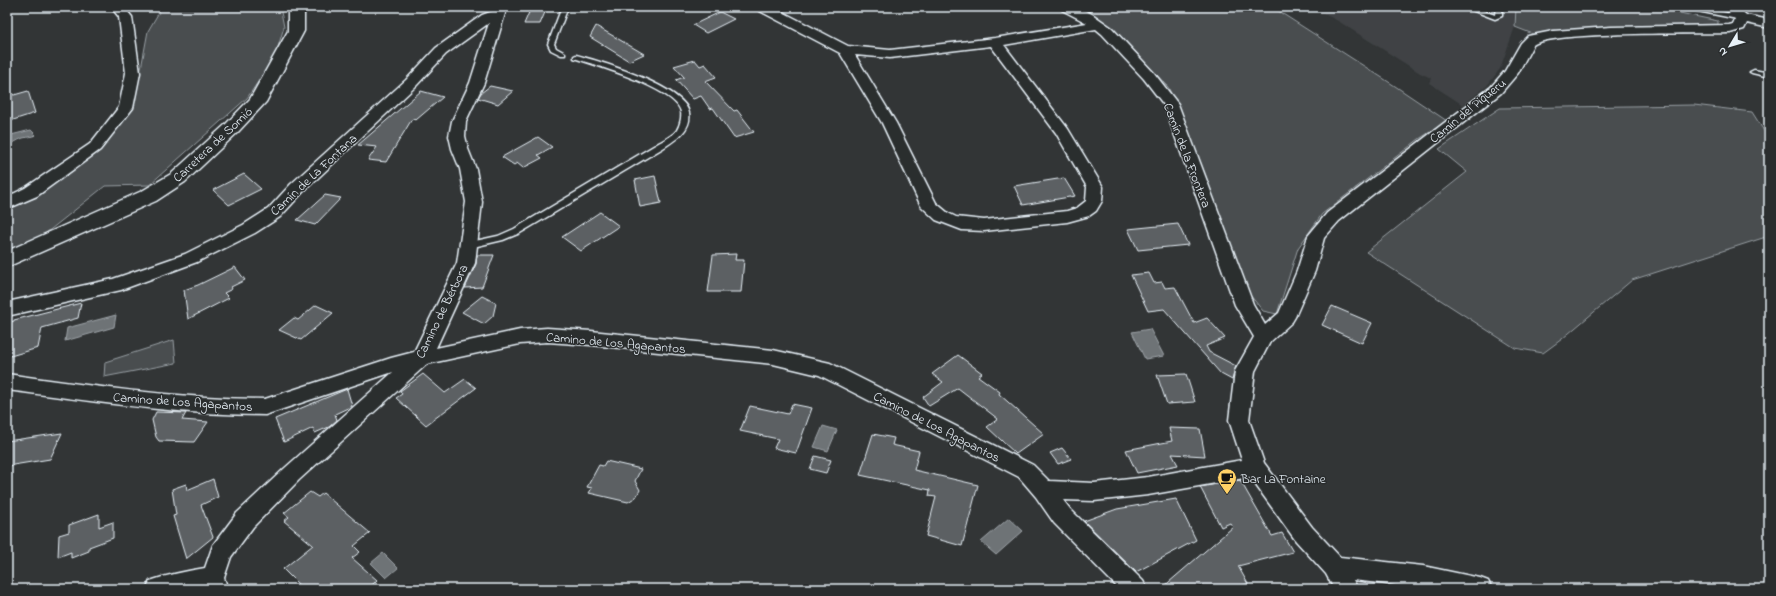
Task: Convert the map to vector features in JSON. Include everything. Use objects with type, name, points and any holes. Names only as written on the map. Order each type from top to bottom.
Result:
[{"type":"street","points":[[7,204],[30,192],[95,147],[126,108],[133,72],[125,16],[117,7]]},
{"type":"street","name":"Carretera de Somió","points":[[7,260],[148,196],[178,178],[257,102],[296,31],[296,7]]},
{"type":"street","points":[[763,7],[845,50],[890,54],[995,42],[1099,25]]},
{"type":"street","name":"Camín de la Frontera","points":[[1067,7],[1107,31],[1149,76],[1171,104],[1244,305],[1263,337]]},
{"type":"street","points":[[1730,7],[1742,18],[1769,24]]},
{"type":"street","name":"Camino de Bérbora","points":[[214,584],[220,552],[245,520],[292,474],[420,359],[466,263],[474,202],[468,169],[460,149],[457,136],[459,121],[476,83],[500,10]]},
{"type":"street","name":"Camín de La Fontana","points":[[7,309],[115,285],[191,258],[249,229],[274,213],[297,188],[411,83],[441,51],[500,10]]},
{"type":"street","name":"Camín del Piqueru","points":[[1263,337],[1286,317],[1306,271],[1316,236],[1329,222],[1460,116],[1496,90],[1511,74],[1528,43],[1533,39],[1553,35],[1611,31],[1730,29],[1739,26],[1742,18]]},
{"type":"street","points":[[845,50],[889,123],[929,206],[938,215],[951,221],[966,225],[984,225],[1065,216],[1083,212],[1094,202],[1096,187],[1063,132],[995,42]]},
{"type":"street","name":"Camino de Los Agapantos","points":[[7,382],[132,399],[243,407],[265,406],[355,376],[420,359],[520,337],[547,335],[591,338],[773,357],[823,368],[1026,471],[1044,490],[1062,516],[1135,589]]},
{"type":"street","points":[[1263,337],[1245,371],[1240,420],[1255,467],[1304,534],[1334,567],[1346,589]]},
{"type":"street","points":[[1044,490],[1094,492],[1148,486],[1255,467]]},
{"type":"street","points":[[1334,567],[1423,577],[1480,589]]},
{"type":"street","points":[[158,589],[188,581],[214,584]]},
{"type":"lane","points":[[563,54],[553,49],[551,44],[565,7]]},
{"type":"lane","points":[[1467,7],[1495,17],[1499,16],[1499,7]]},
{"type":"lane","points":[[1688,7],[1742,18]]},
{"type":"lane","points":[[469,245],[500,238],[517,231],[660,146],[679,133],[686,116],[684,109],[666,91],[639,78],[576,57]]},
{"type":"lane","points":[[1754,72],[1769,75]]},
{"type":"shaded area","points":[[162,7],[280,7],[284,27],[275,57],[247,98],[149,185],[105,186],[41,237],[7,251],[7,209],[16,205],[102,147],[134,106],[148,31]]},
{"type":"shaded area","points":[[1077,7],[1272,7],[1447,121],[1419,139],[1322,214],[1298,248],[1277,314],[1263,311],[1250,295],[1222,228],[1187,127],[1168,87],[1120,35],[1096,17]]},
{"type":"shaded area","points":[[1311,7],[1516,7],[1515,27],[1500,69],[1487,86],[1463,105],[1429,83],[1431,78],[1420,73],[1338,21]]},
{"type":"shaded area","points":[[1516,7],[1651,7],[1718,21],[1718,25],[1533,34],[1515,27]]},
{"type":"shaded area","points":[[1694,105],[1752,112],[1769,139],[1769,236],[1632,280],[1562,339],[1543,353],[1515,348],[1366,252],[1467,172],[1439,149],[1500,108]]},
{"type":"shaded area","points":[[31,130],[36,135],[23,138],[7,145],[7,136]]},
{"type":"shaded area","points":[[116,315],[114,327],[65,341],[67,328]]},
{"type":"shaded area","points":[[1150,329],[1164,356],[1145,359],[1132,332]]},
{"type":"shaded area","points":[[174,340],[176,363],[104,377],[105,362]]},
{"type":"shaded area","points":[[823,426],[837,430],[828,451],[814,447]]},
{"type":"shaded area","points":[[1009,518],[1023,531],[996,555],[981,542]]},
{"type":"shaded area","points":[[383,553],[398,568],[386,578],[371,563]]},
{"type":"building","points":[[530,10],[546,10],[540,24],[524,24]]},
{"type":"building","points":[[720,12],[734,19],[706,33],[693,25]]},
{"type":"building","points":[[596,26],[644,54],[629,61],[590,37]]},
{"type":"building","points":[[695,60],[700,66],[705,64],[716,77],[705,81],[734,111],[737,110],[754,132],[734,138],[713,108],[710,109],[701,96],[693,99],[676,80],[684,77],[674,66]]},
{"type":"building","points":[[490,86],[513,91],[498,104],[478,98],[481,93]]},
{"type":"building","points":[[28,91],[35,113],[7,122],[7,92],[14,95]]},
{"type":"building","points":[[421,91],[443,97],[416,120],[412,119],[386,162],[368,160],[377,147],[358,145]]},
{"type":"building","points":[[538,137],[552,147],[538,155],[542,158],[523,168],[517,163],[514,165],[502,157]]},
{"type":"building","points":[[244,174],[261,189],[229,205],[213,190]]},
{"type":"building","points":[[655,176],[661,203],[640,207],[635,180]]},
{"type":"building","points":[[1064,178],[1075,196],[1023,205],[1014,186]]},
{"type":"building","points":[[325,195],[341,198],[315,225],[297,220]]},
{"type":"building","points":[[600,212],[619,226],[581,251],[562,237]]},
{"type":"building","points":[[1178,224],[1188,245],[1138,250],[1128,229]]},
{"type":"building","points":[[736,254],[735,260],[744,260],[741,292],[708,292],[713,255]]},
{"type":"building","points":[[477,255],[494,255],[482,287],[465,288],[476,264]]},
{"type":"building","points":[[235,267],[245,280],[231,287],[232,289],[224,293],[229,298],[188,319],[184,290]]},
{"type":"building","points":[[1149,273],[1154,283],[1162,282],[1165,288],[1175,287],[1194,323],[1207,318],[1225,338],[1206,346],[1209,352],[1236,366],[1232,380],[1221,374],[1164,309],[1148,311],[1131,275]]},
{"type":"building","points":[[482,296],[496,303],[493,316],[484,324],[462,312]]},
{"type":"building","points":[[81,303],[78,318],[42,328],[38,348],[7,357],[7,323]]},
{"type":"building","points":[[316,305],[333,313],[301,340],[279,330],[294,318],[298,320]]},
{"type":"building","points":[[1332,306],[1372,323],[1362,343],[1322,325]]},
{"type":"building","points":[[958,355],[982,373],[978,376],[1000,392],[999,394],[1044,434],[1016,454],[987,427],[998,419],[958,388],[929,406],[923,397],[943,382],[932,374]]},
{"type":"building","points":[[423,374],[445,393],[465,379],[476,388],[426,425],[396,398],[402,394],[400,391]]},
{"type":"building","points":[[1186,374],[1195,402],[1167,404],[1157,375]]},
{"type":"building","points":[[347,389],[352,406],[335,414],[337,420],[329,427],[315,433],[313,428],[284,442],[275,419]]},
{"type":"building","points":[[792,404],[812,408],[796,453],[774,448],[778,439],[740,431],[750,406],[788,414]]},
{"type":"building","points":[[156,412],[186,413],[182,420],[208,422],[194,442],[159,441],[156,437],[152,420]]},
{"type":"building","points":[[1169,428],[1200,429],[1205,456],[1172,454],[1178,465],[1137,473],[1126,450],[1172,441]]},
{"type":"building","points":[[62,433],[50,459],[7,466],[7,441]]},
{"type":"building","points":[[873,434],[894,438],[892,445],[919,451],[914,470],[978,485],[962,546],[926,536],[936,497],[929,496],[930,490],[860,475]]},
{"type":"building","points":[[1062,448],[1071,459],[1058,464],[1050,453]]},
{"type":"building","points":[[815,456],[831,460],[826,473],[810,469]]},
{"type":"building","points":[[606,461],[641,469],[635,481],[640,490],[636,497],[628,502],[589,493],[592,488],[587,487],[599,465],[603,466]]},
{"type":"building","points":[[213,479],[218,497],[201,505],[213,537],[186,559],[173,516],[176,515],[172,489],[186,484],[187,490]]},
{"type":"building","points":[[1240,480],[1272,536],[1282,533],[1293,552],[1238,566],[1248,584],[1232,589],[1204,589],[1202,586],[1191,589],[1161,589],[1233,527],[1230,523],[1221,527],[1200,487]]},
{"type":"building","points":[[310,492],[318,497],[323,493],[370,533],[354,546],[360,552],[352,558],[377,580],[368,589],[303,589],[283,569],[313,545],[284,521],[289,517],[284,513]]},
{"type":"building","points":[[1176,499],[1196,540],[1136,572],[1084,521],[1117,509]]},
{"type":"building","points":[[99,514],[99,527],[113,522],[113,538],[89,547],[89,551],[71,558],[71,552],[58,557],[59,535],[69,532],[69,525]]},
{"type":"place","name":"Bar La Fontaine","points":[[1227,495]]}]
